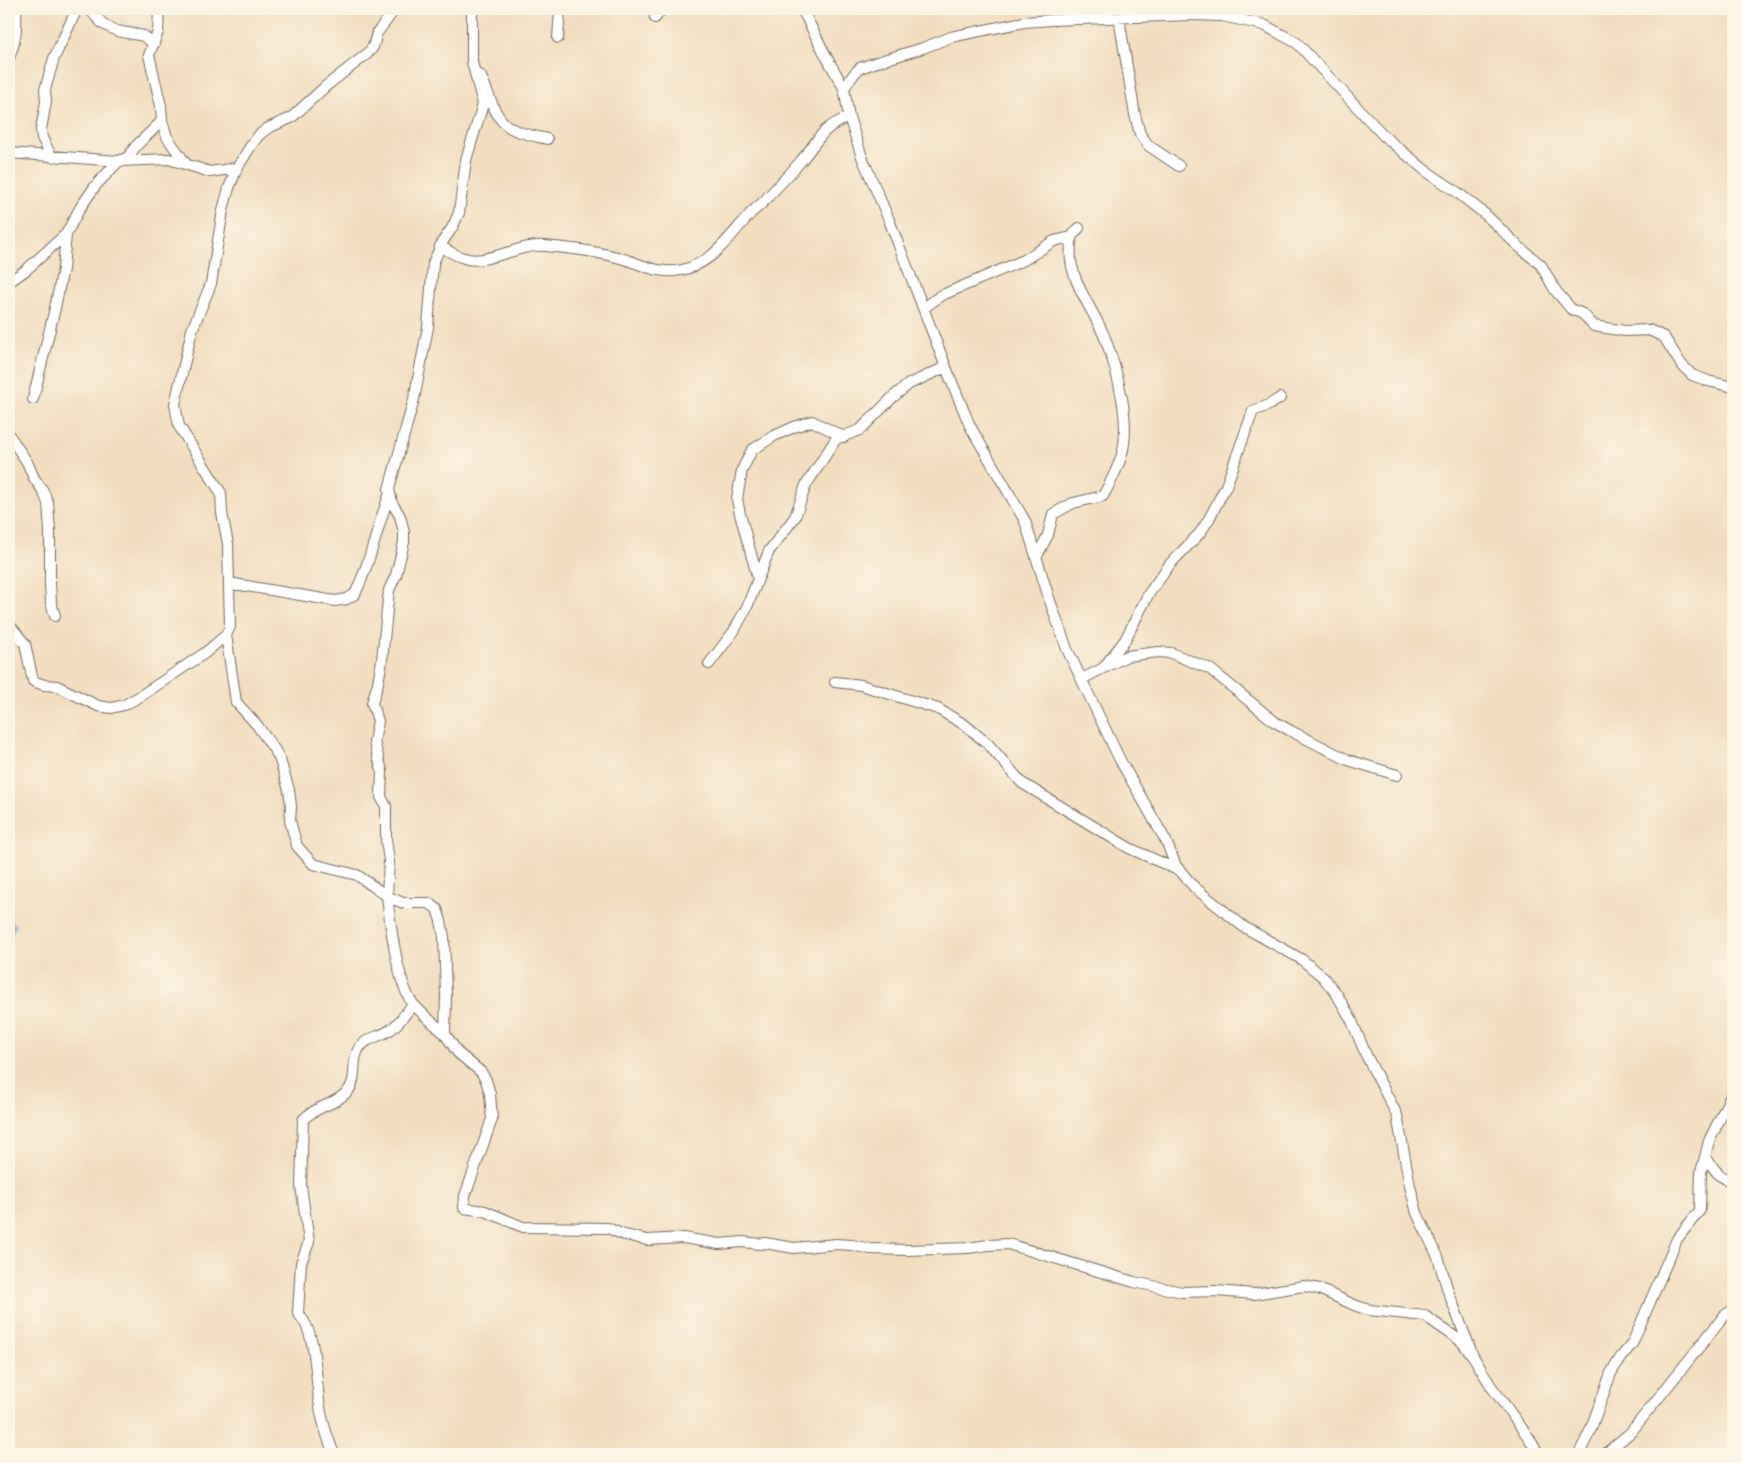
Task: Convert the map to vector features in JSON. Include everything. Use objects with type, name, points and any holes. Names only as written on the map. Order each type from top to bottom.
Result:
[{"type":"street","points":[[9,58],[17,32],[16,9]]},
{"type":"street","points":[[52,157],[42,138],[41,130],[46,101],[45,90],[54,58],[77,9]]},
{"type":"street","points":[[89,9],[103,24],[117,31],[144,36],[154,44]]},
{"type":"street","points":[[159,9],[158,32],[150,55],[161,106],[162,121],[167,136],[186,164]]},
{"type":"street","points":[[9,624],[25,644],[33,681],[44,685],[57,686],[92,704],[111,708],[124,705],[139,697],[205,653],[226,635],[230,627],[228,544],[222,513],[221,493],[179,426],[175,404],[190,339],[212,284],[229,188],[237,168],[259,135],[268,128],[291,118],[326,86],[368,54],[378,33],[395,9]]},
{"type":"street","points":[[472,9],[472,62],[483,104],[466,160],[459,214],[440,246],[433,263],[428,327],[421,366],[414,399],[389,488],[392,503],[400,516],[404,532],[404,542],[396,575],[389,590],[382,660],[372,703],[378,721],[374,742],[382,771],[381,797],[386,806],[386,840],[389,860],[387,896],[399,969],[413,1004],[445,1034],[458,1053],[482,1072],[486,1080],[492,1106],[492,1119],[464,1196],[464,1208],[486,1211],[523,1227],[608,1228],[621,1234],[647,1240],[684,1238],[719,1244],[765,1243],[794,1248],[836,1244],[870,1249],[907,1250],[968,1248],[1008,1244],[1134,1282],[1182,1292],[1216,1291],[1254,1294],[1304,1286],[1319,1289],[1369,1310],[1425,1316],[1461,1341],[1529,1438],[1538,1454]]},
{"type":"street","points":[[558,38],[560,9]]},
{"type":"street","points":[[655,18],[662,9]]},
{"type":"street","points":[[802,9],[844,88],[850,117],[862,157],[970,426],[1025,521],[1067,649],[1120,760],[1166,841],[1176,866],[1203,896],[1244,927],[1301,959],[1322,976],[1336,993],[1351,1019],[1366,1055],[1397,1115],[1417,1213],[1438,1257],[1448,1291],[1473,1356]]},
{"type":"street","points":[[1205,9],[1217,16]]},
{"type":"street","points":[[844,88],[860,68],[951,37],[1024,22],[1217,16],[1264,25],[1297,43],[1384,136],[1426,171],[1486,215],[1517,246],[1541,265],[1555,290],[1571,310],[1583,314],[1594,326],[1625,331],[1649,330],[1664,337],[1681,364],[1692,375],[1733,387]]},
{"type":"street","points":[[1119,18],[1140,134],[1149,146],[1179,166]]},
{"type":"street","points":[[472,62],[487,88],[498,115],[509,127],[547,139]]},
{"type":"street","points":[[440,246],[465,259],[489,258],[538,245],[569,248],[622,258],[655,270],[674,272],[693,267],[706,260],[730,237],[751,212],[767,199],[776,187],[790,174],[821,134],[833,124],[850,117]]},
{"type":"street","points":[[9,282],[26,270],[66,234],[89,194],[162,121]]},
{"type":"street","points":[[9,153],[120,161],[169,159],[210,172],[237,168]]},
{"type":"street","points":[[924,308],[940,296],[1024,260],[1054,242],[1071,238],[1079,228]]},
{"type":"street","points":[[33,399],[63,269],[66,234]]},
{"type":"street","points":[[1036,558],[1048,535],[1053,514],[1073,503],[1103,496],[1113,478],[1122,453],[1125,418],[1113,364],[1105,337],[1079,283],[1071,261],[1071,238]]},
{"type":"street","points":[[709,664],[734,631],[747,607],[769,551],[795,517],[806,485],[836,439],[860,430],[909,384],[946,367]]},
{"type":"street","points":[[1104,668],[1125,640],[1148,596],[1170,564],[1200,533],[1209,519],[1226,486],[1253,411],[1269,405],[1280,398]]},
{"type":"street","points":[[758,579],[738,500],[742,470],[752,450],[774,436],[812,421],[844,437]]},
{"type":"street","points":[[9,435],[27,462],[48,503],[51,603],[55,616]]},
{"type":"street","points":[[228,583],[335,601],[347,599],[355,594],[370,556],[379,522],[390,492]]},
{"type":"street","points":[[226,635],[236,702],[276,752],[290,798],[290,822],[297,846],[313,864],[357,875],[387,896],[403,902],[429,903],[437,908],[444,937],[445,1034]]},
{"type":"street","points":[[1082,679],[1127,656],[1158,652],[1171,653],[1210,669],[1275,722],[1291,731],[1348,760],[1397,775]]},
{"type":"street","points":[[835,682],[861,685],[938,709],[965,725],[988,744],[1022,783],[1129,848],[1181,872]]},
{"type":"street","points":[[334,1454],[321,1412],[312,1342],[303,1318],[298,1313],[301,1263],[309,1242],[301,1186],[303,1120],[308,1114],[338,1099],[347,1092],[352,1084],[357,1051],[363,1043],[393,1028],[413,1004]]},
{"type":"street","points":[[1579,1454],[1590,1431],[1611,1373],[1634,1341],[1677,1239],[1700,1210],[1701,1172],[1709,1141],[1733,1092]]},
{"type":"street","points":[[1705,1157],[1719,1175],[1733,1183]]},
{"type":"street","points":[[1605,1454],[1631,1432],[1725,1315],[1733,1310]]},
{"type":"waterway","points":[[9,920],[15,926],[9,936]]}]
